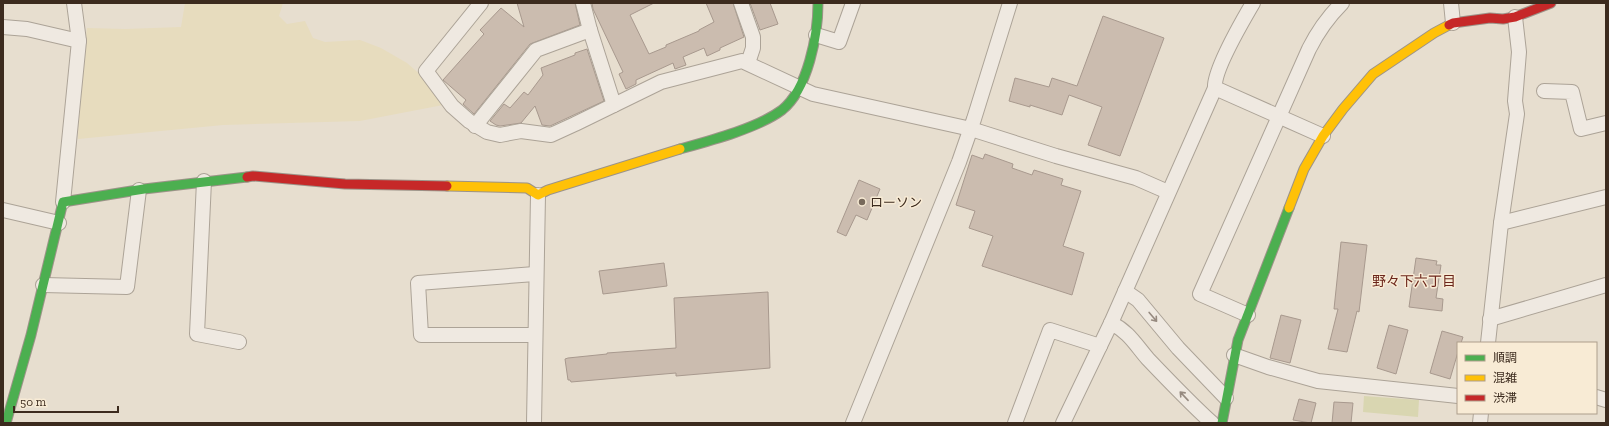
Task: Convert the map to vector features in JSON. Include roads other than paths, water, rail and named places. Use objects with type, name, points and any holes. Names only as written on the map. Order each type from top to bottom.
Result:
[{"type":"street","points":[[6,423],[43,285],[63,202],[75,88],[78,41],[74,3]]},
{"type":"street","points":[[481,3],[426,71],[452,106],[475,126],[487,132],[500,135],[521,131],[551,134],[662,82],[742,61],[813,94],[971,128],[1056,156],[1136,178],[1168,192]]},
{"type":"street","points":[[583,3],[614,105]]},
{"type":"street","points":[[740,3],[753,37],[753,48],[748,63]]},
{"type":"street","points":[[538,195],[548,190],[648,158],[712,140],[747,128],[769,118],[787,105],[799,88],[816,35],[818,26],[818,3]]},
{"type":"street","points":[[816,35],[840,42],[853,3]]},
{"type":"street","points":[[853,423],[940,210],[971,128],[1010,3]]},
{"type":"street","points":[[1236,35],[1240,3]]},
{"type":"street","points":[[1063,423],[1111,323],[1215,88],[1214,81],[1253,3]]},
{"type":"street","points":[[1248,315],[1200,294],[1278,116],[1318,33],[1329,17],[1342,3]]},
{"type":"street","points":[[1451,3],[1453,23]]},
{"type":"street","points":[[1222,423],[1238,340],[1304,169],[1323,136],[1343,109],[1372,74],[1434,33],[1453,23],[1490,18],[1503,19],[1515,17],[1551,3]]},
{"type":"street","points":[[1488,342],[1501,223],[1517,114],[1515,101],[1519,52],[1515,17]]},
{"type":"street","points":[[3,27],[27,29],[78,41]]},
{"type":"street","points":[[475,126],[536,50],[590,30]]},
{"type":"street","points":[[1215,88],[1323,136]]},
{"type":"street","points":[[1544,91],[1572,92],[1581,129],[1606,123]]},
{"type":"street","points":[[63,202],[204,181],[252,176],[345,184],[527,188],[538,195]]},
{"type":"street","points":[[204,181],[197,334],[239,342]]},
{"type":"street","points":[[43,285],[127,287],[139,190]]},
{"type":"street","points":[[534,423],[538,195]]},
{"type":"street","points":[[1501,223],[1606,197]]},
{"type":"street","points":[[3,210],[59,222]]},
{"type":"street","points":[[535,335],[421,335],[418,282],[536,274]]},
{"type":"street","points":[[1490,319],[1606,285]]},
{"type":"street","points":[[1125,291],[1138,300],[1178,348],[1226,398]]},
{"type":"street","points":[[1111,323],[1123,329],[1147,358],[1194,407],[1212,423]]},
{"type":"street","points":[[1015,423],[1050,330],[1100,346]]},
{"type":"street","points":[[1234,355],[1268,367],[1318,381],[1457,396]]},
{"type":"place","name":"ローソン","points":[[862,202]]},
{"type":"district","name":"野々下六丁目","points":[[1414,281]]}]
